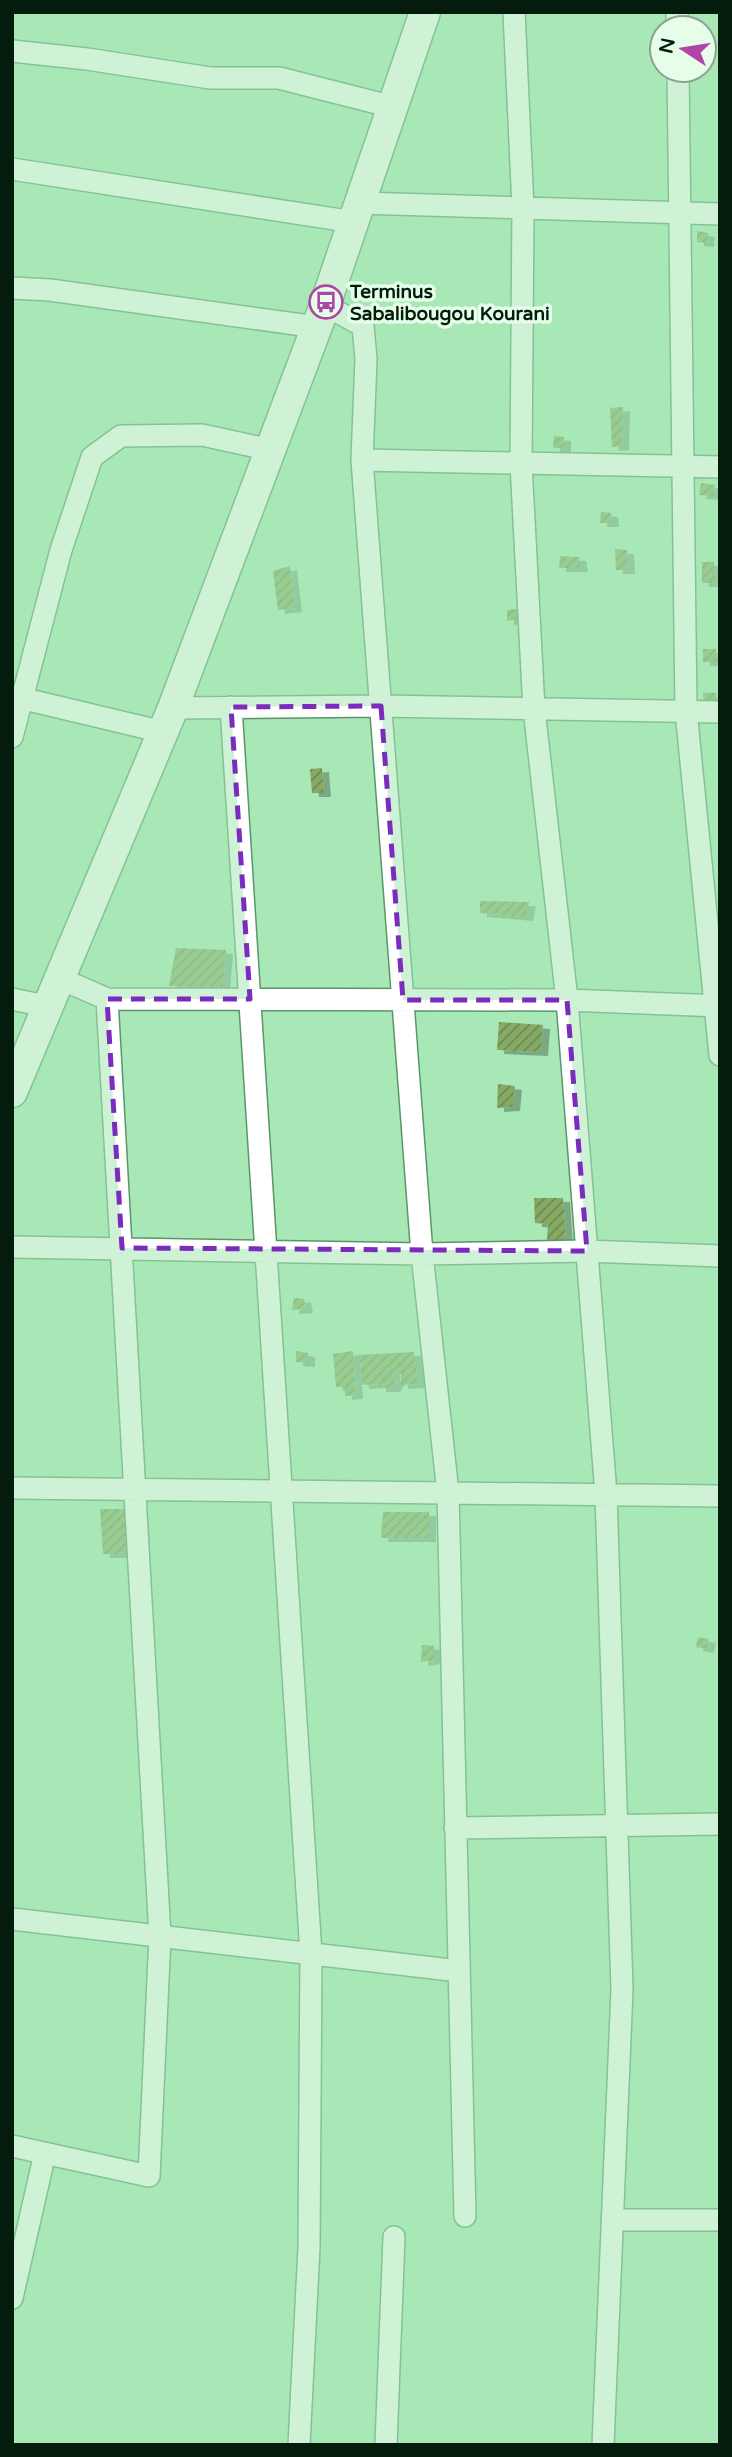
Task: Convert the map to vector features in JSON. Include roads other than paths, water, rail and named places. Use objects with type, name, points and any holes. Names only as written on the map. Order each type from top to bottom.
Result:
[{"type":"main road","points":[[12,1092],[50,1007],[168,720],[321,316],[425,12]]},
{"type":"street","points":[[514,12],[523,208],[521,464],[534,709],[567,1000],[606,1494],[622,1989],[603,2445]]},
{"type":"street","points":[[12,51],[87,59],[210,78],[279,78],[393,107]]},
{"type":"street","points":[[678,84],[686,711],[720,1055]]},
{"type":"street","points":[[12,169],[357,213],[523,208],[720,214]]},
{"type":"street","points":[[12,288],[321,316],[363,326],[366,359],[362,460],[422,1254],[448,1493],[465,2216]]},
{"type":"street","points":[[12,737],[17,698],[92,457],[121,436],[202,435],[271,450]]},
{"type":"street","points":[[362,460],[720,467]]},
{"type":"street","points":[[17,698],[168,720],[231,707],[381,706],[720,712]]},
{"type":"street","points":[[231,707],[311,1954],[309,2247],[299,2445]]},
{"type":"street","points":[[61,979],[107,999],[567,1000],[717,1006]]},
{"type":"street","points":[[12,999],[50,1007]]},
{"type":"street","points":[[12,2146],[149,2176],[160,1936],[107,999]]},
{"type":"street","points":[[12,1247],[422,1254],[587,1251],[720,1256]]},
{"type":"street","points":[[12,1488],[720,1496]]},
{"type":"street","points":[[455,1828],[720,1824]]},
{"type":"street","points":[[12,1919],[459,1971]]},
{"type":"street","points":[[12,2298],[45,2153]]},
{"type":"street","points":[[612,2220],[720,2220]]},
{"type":"street","points":[[386,2445],[394,2237]]},
{"type":"place","name":"Terminus Sabalibougou Kourani","points":[[326,302]]}]
